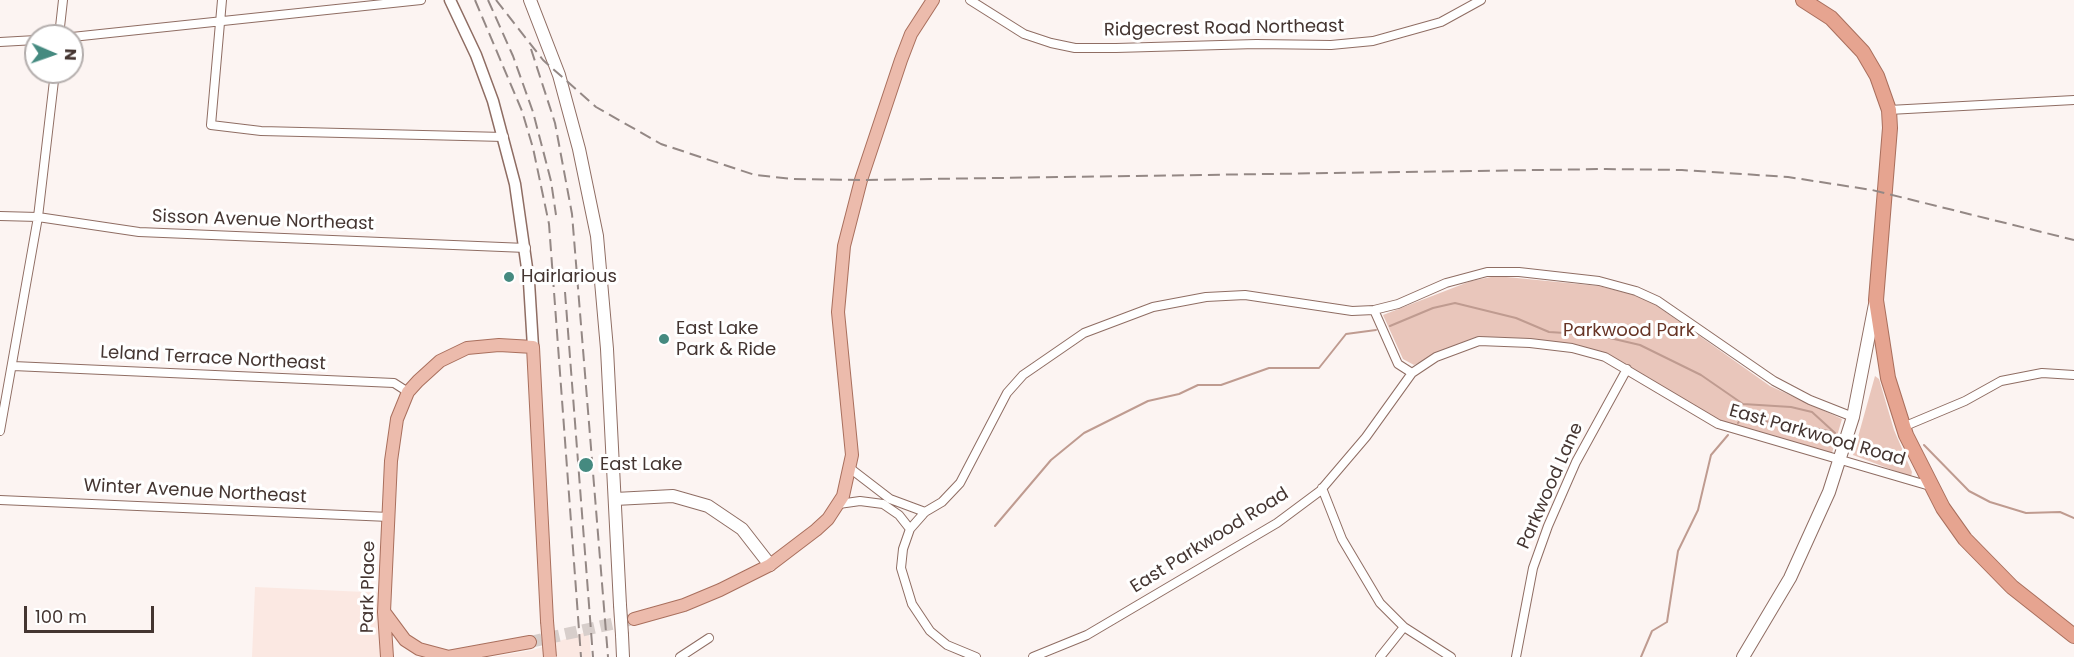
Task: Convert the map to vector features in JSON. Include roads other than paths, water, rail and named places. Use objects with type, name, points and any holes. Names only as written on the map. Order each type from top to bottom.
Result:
[{"type":"highway","points":[[1803,0],[1831,18],[1863,52],[1877,76],[1889,110],[1890,128],[1876,300],[1888,378],[1903,427],[1930,486],[1953,524],[1984,559],[2030,603],[2074,636]]},
{"type":"main road","points":[[530,0],[559,75],[579,149],[597,236],[606,337],[623,657]]},
{"type":"main road","points":[[634,619],[693,601],[770,565],[816,531],[839,504],[851,469],[852,441],[840,351],[838,312],[844,246],[861,180],[901,60],[911,34],[933,0]]},
{"type":"main road","points":[[1743,657],[1797,564],[1840,460],[1853,417],[1876,300]]},
{"type":"main road","points":[[408,392],[440,361],[467,348],[499,345],[533,347],[540,516],[550,657]]},
{"type":"main road","name":"Park Place","points":[[387,657],[384,612],[393,437],[397,419],[408,392]]},
{"type":"main road","points":[[615,499],[673,496],[708,507],[742,529],[770,565]]},
{"type":"main road","points":[[384,612],[405,640],[419,650],[448,657],[530,642]]},
{"type":"street","points":[[60,24],[63,0]]},
{"type":"street","points":[[222,0],[210,125],[261,131],[504,137]]},
{"type":"street","points":[[84,36],[421,0]]},
{"type":"street","points":[[450,0],[480,64],[504,137],[526,248],[533,347]]},
{"type":"street","name":"Ridgecrest Road Northeast","points":[[970,0],[1024,34],[1051,44],[1075,48],[1256,44],[1331,45],[1373,41],[1441,22],[1481,0]]},
{"type":"street","points":[[0,42],[24,41]]},
{"type":"street","points":[[0,431],[38,217],[54,84]]},
{"type":"street","points":[[1889,110],[2074,100]]},
{"type":"street","name":"Sisson Avenue Northeast","points":[[0,216],[38,217],[139,232],[526,248]]},
{"type":"street","points":[[976,657],[947,645],[930,631],[912,604],[901,568],[903,549],[910,529],[925,512],[942,502],[960,483],[994,416],[1014,384],[1038,363],[1084,333],[1143,309],[1206,297],[1258,296],[1352,311],[1374,310],[1398,304],[1446,283],[1487,272],[1518,272],[1611,284],[1658,301],[1774,381],[1810,400],[1853,417]]},
{"type":"street","points":[[1374,310],[1398,364],[1412,374]]},
{"type":"street","name":"East Parkwood Road","points":[[1033,657],[1058,649],[1126,613],[1278,523],[1322,488],[1366,437],[1412,374],[1457,348],[1490,341],[1572,348],[1605,357],[1718,424],[1930,486]]},
{"type":"street","name":"Leland Terrace Northeast","points":[[13,366],[394,383],[408,392]]},
{"type":"street","name":"Parkwood Lane","points":[[1515,657],[1533,568],[1548,526],[1576,462],[1627,369]]},
{"type":"street","points":[[1903,427],[1965,401],[2001,381],[2042,373],[2074,375]]},
{"type":"street","points":[[851,469],[890,499],[925,512]]},
{"type":"street","points":[[1322,488],[1342,540],[1380,603],[1404,627],[1451,657]]},
{"type":"street","name":"Winter Avenue Northeast","points":[[0,500],[389,517]]},
{"type":"street","points":[[839,504],[860,501],[883,504],[899,515],[910,529]]},
{"type":"street","points":[[1380,657],[1404,627]]},
{"type":"street","points":[[680,657],[709,638]]},
{"type":"waterway","points":[[1390,326],[1433,308],[1455,303],[1516,318],[1549,332],[1597,335],[1640,345],[1701,375],[1743,404],[1791,407],[1812,412],[1835,433]]},
{"type":"waterway","points":[[995,526],[1051,460],[1084,433],[1148,401],[1179,394],[1198,385],[1221,385],[1269,368],[1319,368],[1346,334],[1376,330]]},
{"type":"waterway","points":[[1738,423],[1743,416],[1800,429]]},
{"type":"waterway","points":[[1814,428],[1833,432]]},
{"type":"waterway","points":[[1641,657],[1652,631],[1667,622],[1678,551],[1698,510],[1711,455],[1728,435]]},
{"type":"waterway","points":[[1924,445],[1969,491],[1990,502],[2026,513],[2060,512],[2074,518]]},
{"type":"tunnel","points":[[530,642],[634,619]]},
{"type":"railway","points":[[475,0],[522,111],[533,148],[549,224],[581,657]]},
{"type":"railway","points":[[488,0],[513,56],[533,112],[551,181],[556,215]]},
{"type":"railway","points":[[496,0],[543,60],[596,107],[661,144],[755,175],[793,179],[861,180],[1606,169],[1682,170],[1788,177],[1872,190],[2074,240]]},
{"type":"railway","points":[[531,49],[555,123],[572,214],[608,657]]},
{"type":"railway","points":[[565,292],[593,657]]},
{"type":"place","name":"Hairlarious","points":[[509,277]]},
{"type":"place","name":"East Lake Park & Ride","points":[[664,339]]},
{"type":"place","name":"East Lake","points":[[586,465]]},
{"type":"park label","name":"Parkwood Park","points":[[1629,331]]}]
